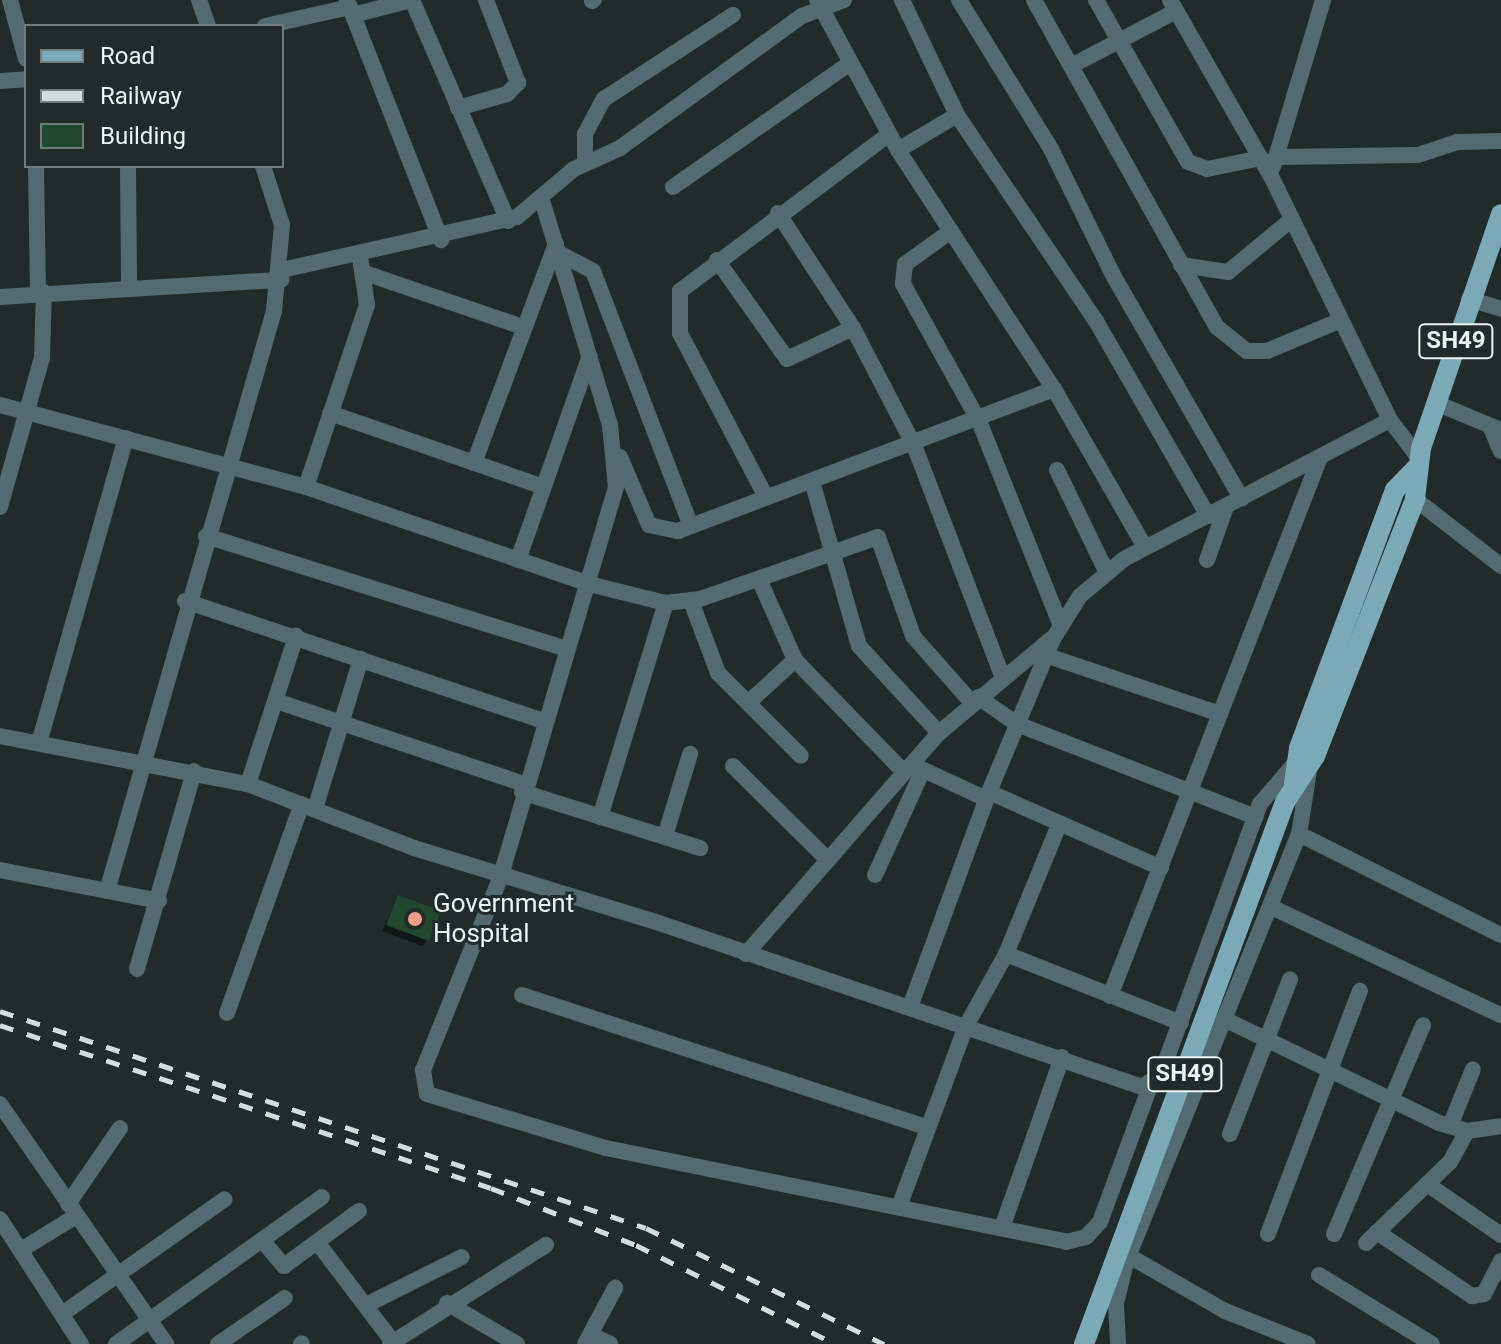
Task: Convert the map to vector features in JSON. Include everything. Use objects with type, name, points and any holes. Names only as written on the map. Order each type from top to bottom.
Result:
[{"type":"main road","name":"SH49","points":[[1296,780],[1415,499],[1416,463],[1469,299],[1501,214]]},
{"type":"main road","name":"SH49","points":[[1084,1344],[1296,780],[1395,490],[1416,463]]},
{"type":"street","points":[[10,0],[24,52]]},
{"type":"street","points":[[199,0],[207,24]]},
{"type":"street","points":[[274,24],[350,7],[412,0],[508,221]]},
{"type":"street","points":[[458,108],[507,94],[518,83],[486,0]]},
{"type":"street","points":[[0,297],[281,275],[441,240],[508,221],[542,200],[585,164],[620,148],[819,3],[844,0]]},
{"type":"street","points":[[902,0],[957,115],[1096,321],[1208,516]]},
{"type":"street","points":[[959,0],[1051,149],[1113,275],[1242,499]]},
{"type":"street","points":[[1034,0],[1217,327],[1247,351],[1286,346],[1341,320]]},
{"type":"street","points":[[1096,0],[1188,162],[1207,169],[1268,157],[1418,155],[1457,142],[1501,141]]},
{"type":"street","points":[[1268,157],[1323,0]]},
{"type":"street","points":[[819,3],[898,150],[1054,389],[1145,547]]},
{"type":"street","points":[[1071,66],[1173,6],[1268,157],[1271,176],[1390,420],[1416,463]]},
{"type":"street","points":[[350,7],[441,240]]},
{"type":"street","points":[[585,164],[585,134],[604,99],[733,15]]},
{"type":"street","points":[[673,187],[850,63]]},
{"type":"street","points":[[0,81],[24,79]]},
{"type":"street","points":[[898,150],[957,115]]},
{"type":"street","points":[[766,497],[675,320],[680,291],[778,213],[889,134]]},
{"type":"street","points":[[0,507],[44,344],[36,168]]},
{"type":"street","points":[[128,168],[129,287]]},
{"type":"street","points":[[107,891],[139,761],[228,465],[281,275],[282,225],[264,168]]},
{"type":"street","points":[[542,200],[615,445],[649,525],[667,532],[979,421],[1054,389]]},
{"type":"street","points":[[778,213],[853,328],[914,445],[1002,675]]},
{"type":"street","points":[[1181,265],[1228,272],[1292,219]]},
{"type":"street","points":[[910,1007],[987,795],[1056,632],[979,421],[902,274],[913,256],[951,231]]},
{"type":"street","points":[[474,463],[520,326],[557,249]]},
{"type":"street","points":[[557,249],[593,271],[691,526]]},
{"type":"street","points":[[306,487],[367,305],[365,273],[360,257]]},
{"type":"street","points":[[717,260],[787,359],[853,328]]},
{"type":"street","points":[[365,273],[520,326]]},
{"type":"street","points":[[1469,299],[1501,309]]},
{"type":"street","points":[[518,560],[541,486],[590,356]]},
{"type":"street","points":[[1436,403],[1496,429],[1501,451]]},
{"type":"street","points":[[0,405],[28,410],[306,487],[589,584],[666,603],[691,601],[878,537],[913,636],[975,700],[1017,724],[1256,817]]},
{"type":"street","points":[[330,413],[541,486]]},
{"type":"street","points":[[746,954],[912,769],[939,733],[1002,675],[1056,632],[1106,571],[1145,547],[1319,460],[1390,420]]},
{"type":"street","points":[[39,743],[126,438]]},
{"type":"street","points":[[615,445],[616,487],[589,584],[543,721],[501,876],[423,1070],[427,1094],[606,1148],[1003,1225],[1066,1242],[1094,1233],[1150,1086],[1181,1023],[1256,817],[1296,780]]},
{"type":"street","points":[[1110,996],[1319,460]]},
{"type":"street","points":[[1057,470],[1106,571]]},
{"type":"street","points":[[812,481],[859,646],[939,733]]},
{"type":"street","points":[[1415,499],[1501,566]]},
{"type":"street","points":[[1207,560],[1226,507]]},
{"type":"street","points":[[206,536],[566,649]]},
{"type":"street","points":[[759,579],[795,660],[912,769],[987,795],[1161,868]]},
{"type":"street","points":[[185,601],[543,721]]},
{"type":"street","points":[[691,601],[718,673],[801,756]]},
{"type":"street","points":[[600,817],[666,603]]},
{"type":"street","points":[[248,784],[279,702],[296,636]]},
{"type":"street","points":[[1045,655],[1220,714]]},
{"type":"street","points":[[227,1013],[342,725],[361,659]]},
{"type":"street","points":[[748,703],[795,660]]},
{"type":"street","points":[[279,702],[600,817],[700,848]]},
{"type":"street","points":[[0,736],[194,771],[248,784],[501,876],[1062,1057],[1133,1087],[1150,1086]]},
{"type":"street","points":[[665,836],[690,754]]},
{"type":"street","points":[[733,766],[828,860]]},
{"type":"street","points":[[875,875],[912,769]]},
{"type":"street","points":[[137,969],[194,771]]},
{"type":"street","points":[[1118,1344],[1116,1304],[1129,1256],[1299,834],[1296,780]]},
{"type":"street","points":[[899,1207],[966,1026],[1006,954],[1059,825]]},
{"type":"street","points":[[1299,834],[1501,935]]},
{"type":"street","points":[[0,870],[159,901]]},
{"type":"street","points":[[1271,907],[1501,1015]]},
{"type":"street","points":[[1006,954],[1181,1023]]},
{"type":"street","points":[[1230,1134],[1290,979]]},
{"type":"street","points":[[1268,1234],[1333,1073],[1360,991]]},
{"type":"street","points":[[522,995],[928,1128]]},
{"type":"street","points":[[1224,1019],[1394,1104],[1450,1126],[1467,1131],[1501,1126]]},
{"type":"street","points":[[1334,1234],[1394,1104],[1423,1025]]},
{"type":"street","points":[[1003,1225],[1062,1057]]},
{"type":"street","points":[[1450,1126],[1473,1069]]},
{"type":"street","points":[[0,1104],[166,1344]]},
{"type":"street","points":[[11,1243],[72,1210],[120,1128]]},
{"type":"street","points":[[1467,1131],[1427,1184],[1372,1238],[1472,1296],[1484,1294],[1501,1261]]},
{"type":"street","points":[[1427,1184],[1501,1235]]},
{"type":"street","points":[[116,1344],[322,1197]]},
{"type":"street","points":[[62,1314],[225,1199]]},
{"type":"street","points":[[262,1240],[284,1266],[359,1211]]},
{"type":"street","points":[[0,1219],[11,1243],[81,1344]]},
{"type":"street","points":[[317,1242],[392,1343],[447,1303],[546,1245]]},
{"type":"street","points":[[1129,1256],[1225,1311],[1308,1344]]},
{"type":"street","points":[[366,1305],[462,1257]]},
{"type":"street","points":[[1319,1275],[1432,1344]]},
{"type":"street","points":[[610,1344],[588,1340],[615,1288]]},
{"type":"street","points":[[218,1344],[285,1298]]},
{"type":"street","points":[[447,1303],[517,1344]]},
{"type":"building","points":[[398,895],[441,911],[429,941],[386,925]]},
{"type":"railway","points":[[0,1011],[646,1228],[884,1344]]},
{"type":"railway","points":[[0,1025],[491,1188],[636,1245],[835,1344]]},
{"type":"place","name":"Government Hospital","points":[[415,919]]}]
